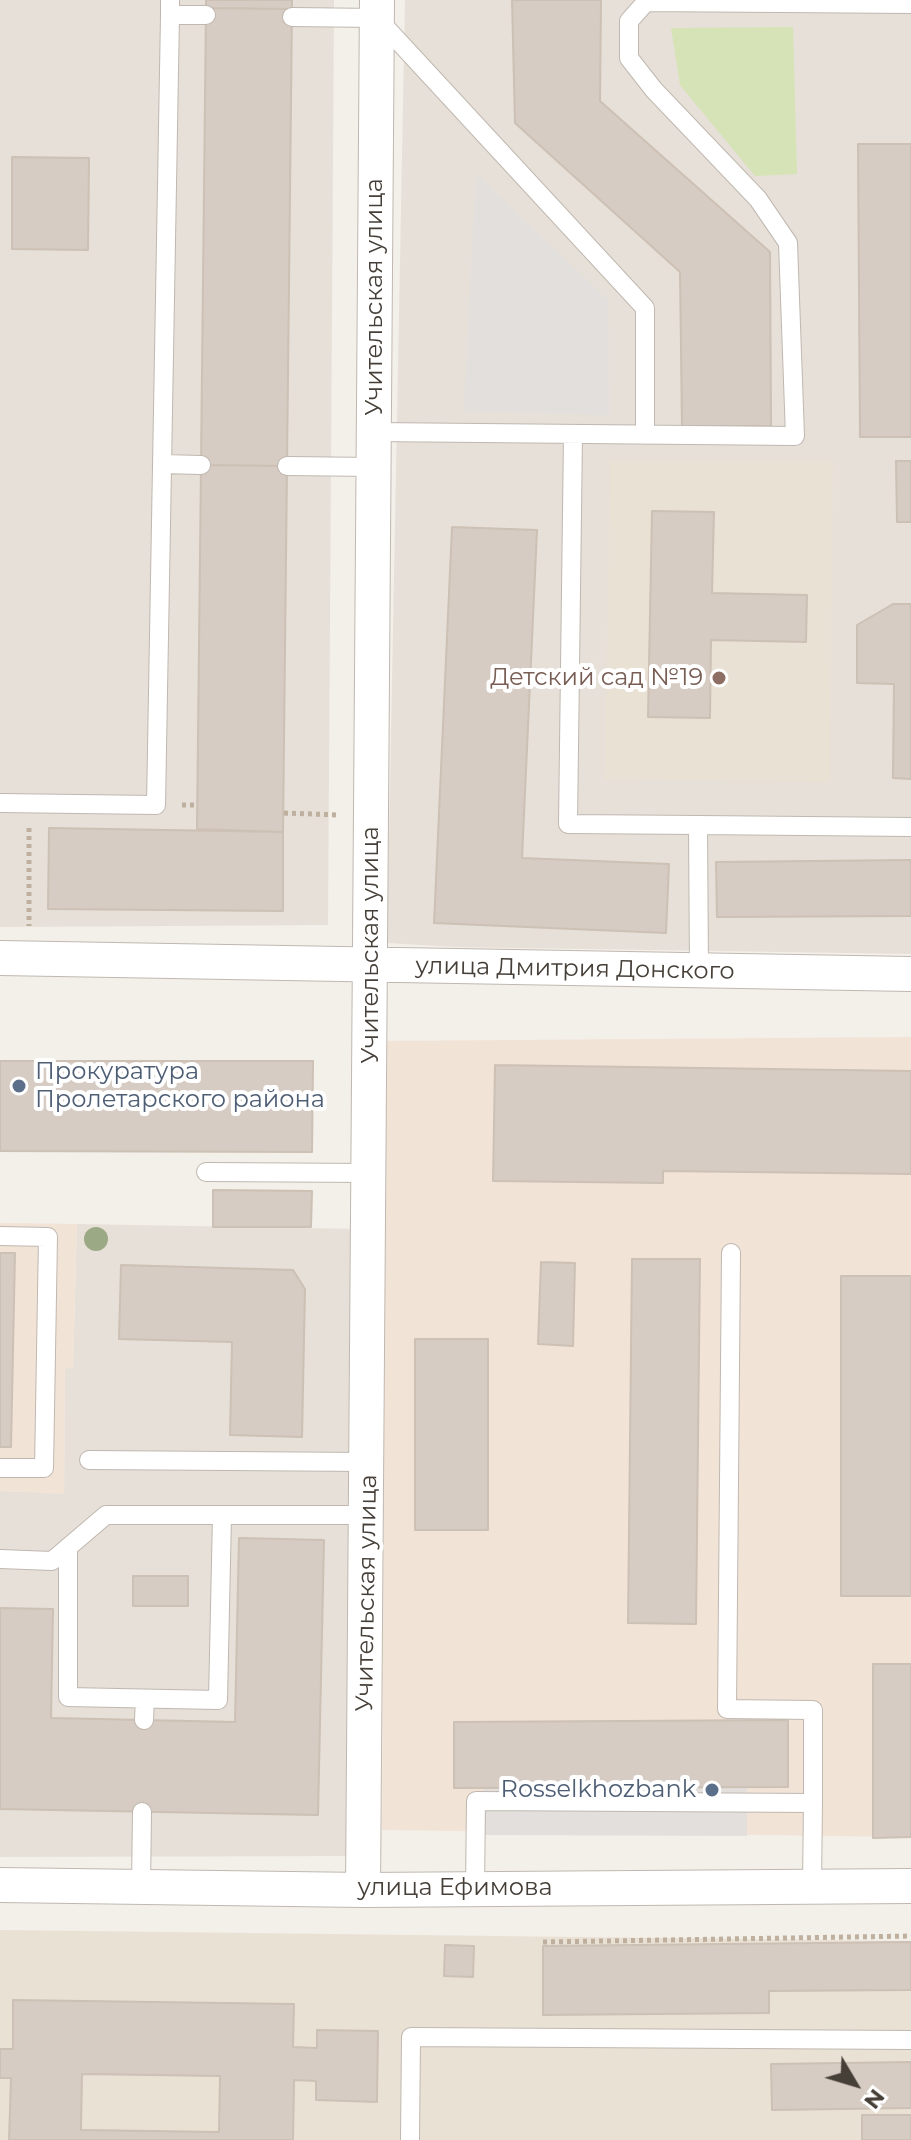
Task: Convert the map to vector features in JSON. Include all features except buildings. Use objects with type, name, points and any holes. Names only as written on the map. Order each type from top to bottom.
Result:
[{"type":"street","name":"Учительская улица","points":[[363,1890],[377,9]]},
{"type":"street","name":"улица Дмитрия Донского","points":[[15,958],[911,974]]},
{"type":"street","name":"улица Ефимова","points":[[0,1885],[363,1890],[911,1886]]},
{"type":"lane","points":[[374,432],[795,436],[788,243],[758,199],[654,90],[629,58],[629,21],[646,2],[911,4]]},
{"type":"lane","points":[[0,803],[156,805],[170,7],[206,15]]},
{"type":"lane","points":[[292,17],[377,9],[645,308],[645,435]]},
{"type":"lane","points":[[573,435],[568,824],[911,827]]},
{"type":"lane","points":[[162,464],[201,465]]},
{"type":"lane","points":[[287,466],[374,467]]},
{"type":"lane","points":[[698,825],[699,971]]},
{"type":"lane","points":[[206,1172],[370,1173]]},
{"type":"lane","points":[[0,1236],[48,1237],[44,1468],[0,1468]]},
{"type":"lane","points":[[731,1253],[727,1709],[813,1710],[812,1885]]},
{"type":"lane","points":[[89,1460],[368,1462]]},
{"type":"lane","points":[[0,1559],[52,1561],[106,1515],[367,1515]]},
{"type":"lane","points":[[68,1547],[68,1697],[218,1700],[222,1515]]},
{"type":"lane","points":[[144,1720],[145,1699]]},
{"type":"lane","points":[[475,1889],[476,1801],[813,1803]]},
{"type":"lane","points":[[141,1887],[142,1812]]},
{"type":"lane","points":[[410,2140],[411,2037],[911,2040]]},
{"type":"path","points":[[15,958],[29,803]]},
{"type":"path","points":[[284,813],[372,816]]},
{"type":"path","points":[[543,1942],[911,1936]]},
{"type":"shaded area","points":[[0,0],[334,0],[328,925],[0,927]]},
{"type":"shaded area","points":[[405,0],[911,0],[911,954],[454,947],[387,943]]},
{"type":"shaded area","points":[[476,174],[608,300],[609,415],[464,411]]},
{"type":"shaded area","name":"Детский сад №19","points":[[610,461],[833,461],[830,782],[605,779]]},
{"type":"shaded area","points":[[911,1037],[911,1837],[382,1830],[386,1041]]},
{"type":"shaded area","points":[[0,1223],[77,1224],[73,1368],[65,1369],[64,1494],[0,1491]]},
{"type":"shaded area","points":[[77,1224],[356,1229],[346,1856],[0,1857],[0,1491],[64,1493],[65,1368],[73,1368]]},
{"type":"shaded area","points":[[483,1788],[747,1788],[747,1836],[483,1835]]},
{"type":"shaded area","points":[[0,1930],[911,1941],[911,2140],[0,2140]]},
{"type":"green space","points":[[793,27],[797,174],[755,176],[680,85],[671,28]]},
{"type":"place","name":"Детский сад №19","points":[[719,678]]},
{"type":"place","name":"Прокуратура Пролетарского района","points":[[19,1086]]},
{"type":"place","name":"Rosselkhozbank","points":[[712,1790]]}]
